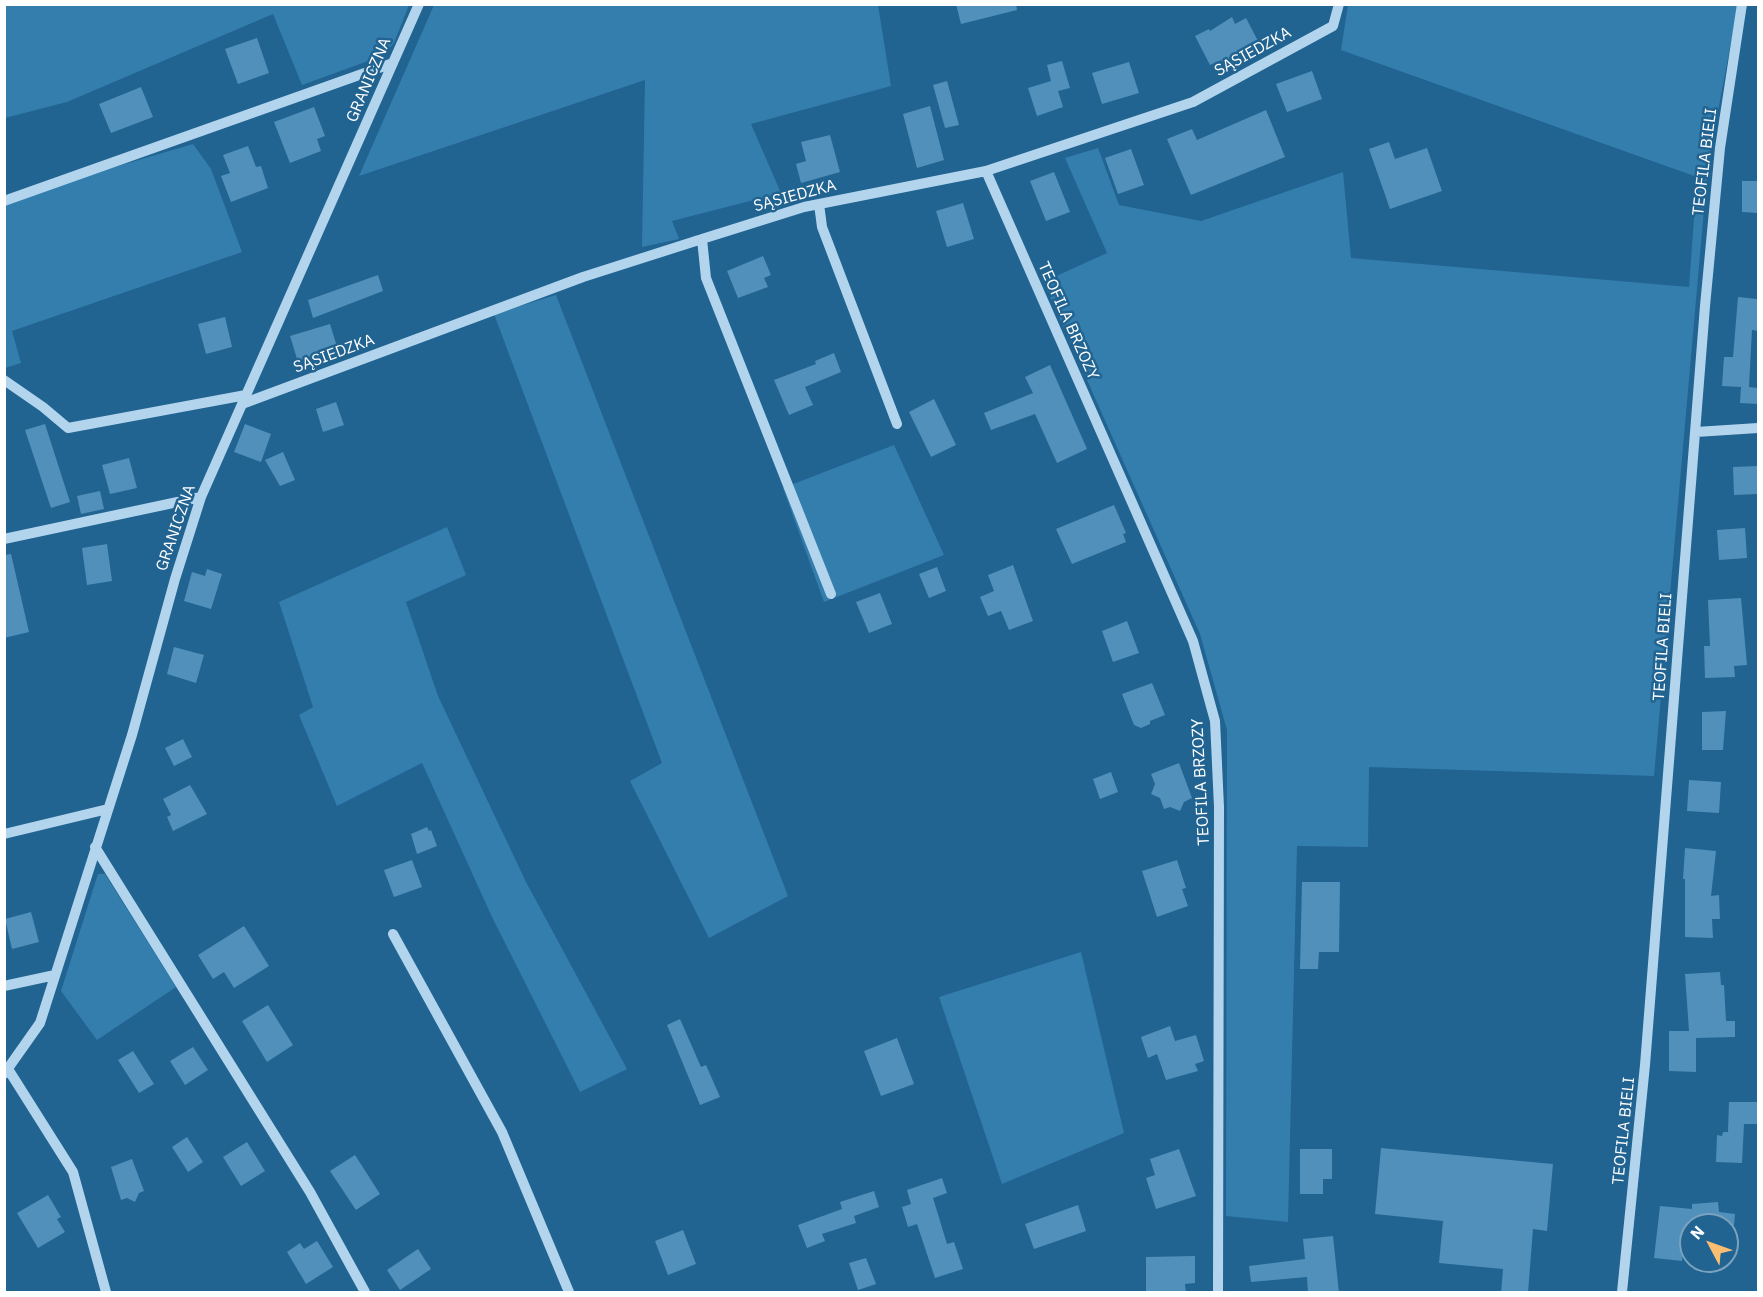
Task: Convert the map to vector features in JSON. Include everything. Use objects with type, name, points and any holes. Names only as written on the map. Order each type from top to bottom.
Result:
[{"type":"street","name":"GRANICZNA","points":[[6,1071],[40,1023],[132,735],[175,579],[201,496],[419,4]]},
{"type":"street","name":"SĄSIEDZKA","points":[[4,380],[43,406],[68,428],[244,400],[583,277],[702,239],[819,204],[986,171],[1193,102],[1333,26],[1339,4]]},
{"type":"street","name":"TEOFILA BIELI","points":[[1622,1293],[1646,1054],[1705,306],[1720,148],[1742,4]]},
{"type":"street","points":[[4,201],[393,63]]},
{"type":"street","name":"TEOFILA BRZOZY","points":[[986,171],[1193,641],[1215,721],[1219,807],[1218,1293]]},
{"type":"street","points":[[819,204],[822,227],[897,423]]},
{"type":"street","points":[[702,239],[706,278],[831,594]]},
{"type":"street","points":[[1696,432],[1758,428]]},
{"type":"street","points":[[4,539],[201,496]]},
{"type":"street","points":[[4,834],[108,809]]},
{"type":"street","points":[[95,847],[310,1192],[365,1293]]},
{"type":"street","points":[[393,934],[502,1132],[570,1293]]},
{"type":"street","points":[[4,986],[55,975]]},
{"type":"street","points":[[6,1071],[73,1172],[106,1293]]},
{"type":"shaded area","points":[[5,4],[409,5],[394,43],[382,56],[302,85],[273,14],[67,102],[5,118]]},
{"type":"shaded area","points":[[434,5],[878,5],[891,86],[751,124],[781,193],[672,221],[679,239],[642,247],[645,80],[359,176]]},
{"type":"shaded area","points":[[1348,5],[1738,5],[1708,164],[1654,776],[1369,767],[1368,847],[1297,846],[1288,1222],[1226,1216],[1227,730],[1200,634],[1047,290],[1052,278],[1107,253],[1065,158],[1098,148],[1119,205],[1201,221],[1343,172],[1351,258],[1689,287],[1697,177],[1341,50]]},
{"type":"shaded area","points":[[193,144],[211,169],[242,252],[12,331],[21,363],[5,368],[4,204],[94,173]]},
{"type":"shaded area","points":[[556,295],[788,896],[709,938],[630,781],[662,763],[494,314]]},
{"type":"shaded area","points":[[894,445],[944,555],[824,602],[783,488]]},
{"type":"shaded area","points":[[447,527],[466,575],[406,602],[438,696],[526,882],[627,1069],[580,1092],[492,917],[422,763],[337,806],[299,715],[313,707],[279,602]]},
{"type":"shaded area","points":[[98,874],[105,874],[176,987],[97,1040],[61,991]]},
{"type":"shaded area","points":[[1081,952],[1124,1133],[1002,1184],[939,997]]},
{"type":"building","points":[[956,4],[1016,4],[1017,10],[961,24]]},
{"type":"building","points":[[1232,17],[1235,24],[1246,18],[1259,43],[1223,63],[1221,60],[1210,65],[1195,36],[1209,29],[1210,31]]},
{"type":"building","points":[[257,38],[269,73],[238,84],[225,49]]},
{"type":"building","points":[[1062,61],[1070,88],[1058,91],[1063,107],[1037,116],[1028,88],[1051,81],[1047,65]]},
{"type":"building","points":[[1129,62],[1139,93],[1102,104],[1092,73]]},
{"type":"building","points":[[1312,71],[1322,99],[1287,112],[1276,84]]},
{"type":"building","points":[[947,81],[959,125],[945,128],[933,85]]},
{"type":"building","points":[[141,87],[153,117],[111,133],[99,104]]},
{"type":"building","points":[[930,106],[944,160],[917,168],[903,114]]},
{"type":"building","points":[[314,107],[325,136],[317,139],[321,151],[290,163],[274,122]]},
{"type":"building","points":[[1266,110],[1285,157],[1191,195],[1167,139],[1192,129],[1197,140]]},
{"type":"building","points":[[830,135],[840,172],[801,183],[796,164],[806,161],[801,142]]},
{"type":"building","points":[[1389,142],[1395,159],[1427,148],[1442,191],[1390,209],[1369,149]]},
{"type":"building","points":[[248,146],[256,167],[261,166],[268,188],[231,202],[221,176],[230,173],[223,155]]},
{"type":"building","points":[[1131,149],[1144,185],[1118,194],[1105,158]]},
{"type":"building","points":[[1054,172],[1070,212],[1046,221],[1030,181]]},
{"type":"building","points":[[1742,181],[1758,181],[1758,213],[1742,212]]},
{"type":"building","points":[[963,203],[974,239],[947,247],[936,211]]},
{"type":"building","points":[[763,256],[771,275],[764,278],[768,287],[738,298],[727,271]]},
{"type":"building","points":[[378,275],[383,291],[313,318],[308,300]]},
{"type":"building","points":[[1738,297],[1757,299],[1758,331],[1752,330],[1749,387],[1758,388],[1758,404],[1740,403],[1741,387],[1722,386],[1724,357],[1733,357]]},
{"type":"building","points":[[225,317],[232,347],[206,354],[198,324]]},
{"type":"building","points":[[330,324],[338,350],[298,362],[290,336]]},
{"type":"building","points":[[834,353],[841,372],[805,387],[813,405],[789,415],[774,380],[816,364],[815,361]]},
{"type":"building","points":[[1050,365],[1087,449],[1057,463],[1035,414],[991,430],[984,413],[1033,393],[1025,377]]},
{"type":"building","points":[[934,399],[956,445],[931,457],[909,412]]},
{"type":"building","points":[[336,402],[344,425],[323,432],[316,409]]},
{"type":"building","points":[[45,424],[70,502],[51,508],[25,430]]},
{"type":"building","points":[[245,424],[271,434],[261,462],[234,452]]},
{"type":"building","points":[[283,452],[295,480],[280,486],[265,460]]},
{"type":"building","points":[[129,458],[137,488],[110,494],[102,465]]},
{"type":"building","points":[[1758,466],[1758,494],[1734,495],[1733,467]]},
{"type":"building","points":[[100,491],[104,509],[81,514],[77,496]]},
{"type":"building","points":[[1114,505],[1126,533],[1123,534],[1126,542],[1072,564],[1056,529]]},
{"type":"building","points":[[1745,528],[1747,558],[1719,560],[1717,530]]},
{"type":"building","points":[[107,544],[112,581],[87,585],[82,548]]},
{"type":"building","points":[[11,554],[29,632],[4,638],[4,555]]},
{"type":"building","points":[[1013,565],[1033,621],[1009,630],[1001,611],[988,616],[980,597],[994,591],[988,575]]},
{"type":"building","points":[[937,567],[946,591],[929,598],[919,574]]},
{"type":"building","points":[[207,569],[222,574],[211,609],[184,601],[192,572],[205,576]]},
{"type":"building","points":[[880,593],[892,624],[869,633],[856,602]]},
{"type":"building","points":[[1741,598],[1747,665],[1734,666],[1735,677],[1705,678],[1704,646],[1710,646],[1708,600]]},
{"type":"building","points":[[1127,621],[1139,653],[1113,662],[1102,631]]},
{"type":"building","points":[[174,647],[204,655],[196,683],[167,674]]},
{"type":"building","points":[[1152,683],[1165,715],[1150,721],[1150,724],[1141,728],[1134,725],[1122,694]]},
{"type":"building","points":[[1726,711],[1723,750],[1702,750],[1702,712]]},
{"type":"building","points":[[183,739],[192,757],[174,766],[165,748]]},
{"type":"building","points":[[1179,763],[1192,798],[1184,802],[1180,811],[1170,807],[1164,809],[1160,798],[1151,794],[1155,784],[1151,774]]},
{"type":"building","points":[[1111,772],[1118,792],[1100,799],[1093,779]]},
{"type":"building","points":[[1689,780],[1721,782],[1719,813],[1687,811]]},
{"type":"building","points":[[190,785],[207,814],[173,831],[167,817],[171,815],[163,799]]},
{"type":"building","points":[[427,827],[429,831],[431,830],[437,846],[417,854],[411,834]]},
{"type":"building","points":[[1685,848],[1716,851],[1711,896],[1719,895],[1720,919],[1712,919],[1713,938],[1685,937],[1685,879],[1683,879]]},
{"type":"building","points":[[412,860],[422,887],[394,897],[384,870]]},
{"type":"building","points":[[1177,860],[1186,888],[1182,889],[1188,906],[1157,917],[1142,871]]},
{"type":"building","points":[[1302,882],[1340,882],[1339,952],[1319,952],[1318,969],[1300,969]]},
{"type":"building","points":[[31,912],[39,942],[12,949],[5,919]]},
{"type":"building","points":[[244,926],[269,966],[234,988],[224,972],[213,979],[198,955]]},
{"type":"building","points":[[1720,972],[1721,985],[1724,985],[1726,1021],[1735,1021],[1735,1037],[1696,1038],[1696,1072],[1669,1071],[1669,1031],[1689,1031],[1685,974]]},
{"type":"building","points":[[268,1005],[293,1045],[267,1062],[242,1021]]},
{"type":"building","points":[[680,1019],[701,1067],[706,1065],[720,1097],[700,1105],[667,1025]]},
{"type":"building","points":[[1170,1026],[1175,1041],[1196,1035],[1204,1061],[1195,1064],[1198,1071],[1166,1080],[1157,1054],[1148,1058],[1141,1037]]},
{"type":"building","points":[[897,1038],[914,1084],[881,1096],[864,1051]]},
{"type":"building","points":[[193,1047],[208,1070],[185,1085],[170,1061]]},
{"type":"building","points":[[133,1051],[154,1084],[139,1093],[118,1060]]},
{"type":"building","points":[[1729,1102],[1758,1102],[1758,1124],[1744,1124],[1742,1163],[1716,1162],[1717,1135],[1722,1136],[1723,1132],[1728,1132]]},
{"type":"building","points":[[187,1137],[203,1162],[188,1172],[172,1147]]},
{"type":"building","points":[[247,1142],[265,1171],[241,1186],[223,1157]]},
{"type":"building","points":[[1381,1148],[1553,1164],[1547,1231],[1533,1229],[1528,1293],[1501,1293],[1503,1269],[1439,1263],[1443,1221],[1375,1214]]},
{"type":"building","points":[[1179,1149],[1196,1196],[1156,1209],[1146,1178],[1155,1175],[1150,1159]]},
{"type":"building","points":[[1300,1149],[1332,1149],[1332,1179],[1323,1179],[1323,1194],[1300,1194]]},
{"type":"building","points":[[355,1155],[380,1194],[356,1210],[330,1171]]},
{"type":"building","points":[[132,1159],[144,1191],[139,1193],[135,1202],[127,1198],[121,1200],[111,1167]]},
{"type":"building","points":[[942,1178],[947,1193],[933,1198],[947,1244],[954,1242],[963,1269],[935,1278],[917,1224],[908,1227],[902,1207],[911,1204],[907,1190]]},
{"type":"building","points":[[874,1191],[879,1207],[854,1216],[856,1223],[822,1234],[825,1241],[807,1248],[798,1225],[842,1209],[840,1202]]},
{"type":"building","points":[[48,1195],[61,1217],[57,1219],[65,1232],[38,1248],[17,1213]]},
{"type":"building","points":[[1718,1202],[1719,1212],[1727,1213],[1679,1213],[1679,1261],[1654,1258],[1660,1206],[1692,1209],[1692,1204]]},
{"type":"building","points":[[1078,1205],[1086,1231],[1034,1249],[1025,1224]]},
{"type":"building","points":[[683,1230],[696,1264],[668,1275],[655,1241]]},
{"type":"building","points":[[1333,1236],[1339,1293],[1308,1293],[1307,1277],[1251,1282],[1249,1266],[1305,1259],[1303,1239]]},
{"type":"building","points":[[317,1241],[333,1267],[306,1284],[287,1252],[300,1243],[304,1249]]},
{"type":"building","points":[[418,1249],[431,1269],[400,1290],[387,1270]]},
{"type":"building","points":[[1195,1256],[1195,1283],[1185,1284],[1186,1293],[1146,1293],[1146,1257]]},
{"type":"building","points":[[866,1258],[876,1284],[858,1290],[849,1263]]}]
